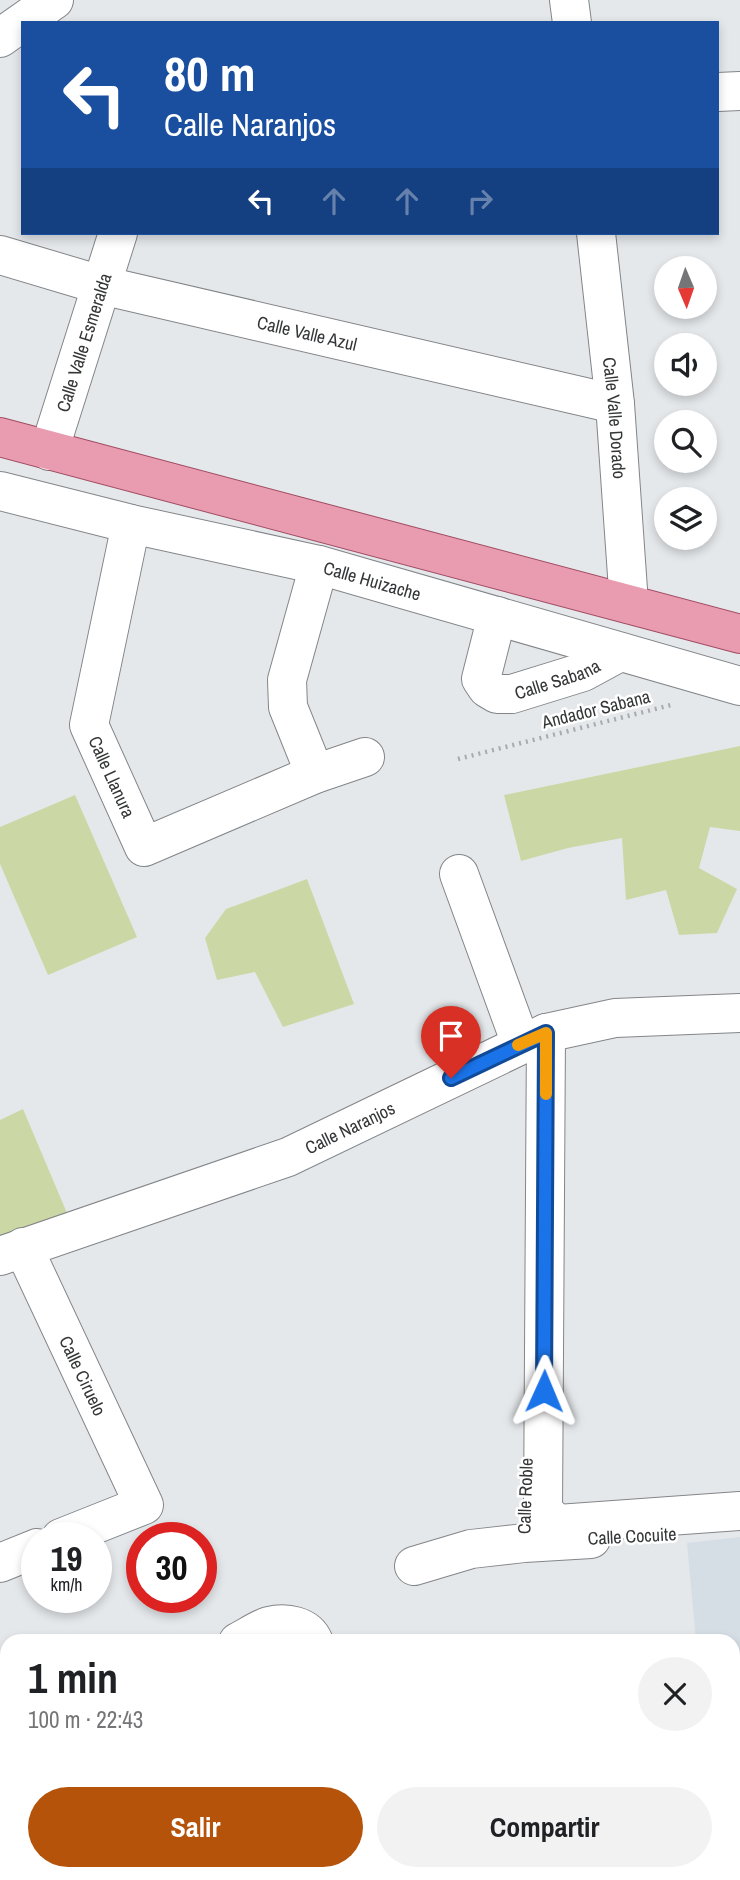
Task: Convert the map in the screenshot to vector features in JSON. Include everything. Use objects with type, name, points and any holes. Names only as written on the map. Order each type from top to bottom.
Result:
[{"type":"main road","points":[[0,438],[740,634]]},
{"type":"street","points":[[24,21],[54,0]]},
{"type":"street","points":[[569,0],[572,21]]},
{"type":"street","points":[[0,38],[21,23]]},
{"type":"street","points":[[719,92],[740,91]]},
{"type":"street","name":"Calle Valle Esmeralda","points":[[49,451],[117,235]]},
{"type":"street","name":"Calle Valle Dorado","points":[[596,235],[615,404],[629,604]]},
{"type":"street","name":"Calle Valle Azul","points":[[0,255],[101,285],[615,404]]},
{"type":"street","name":"Calle Huizache","points":[[0,491],[131,524],[319,565],[740,686]]},
{"type":"street","name":"Calle Llanura","points":[[131,524],[89,725],[144,847],[315,774]]},
{"type":"street","points":[[319,565],[287,680],[288,707],[315,774],[365,757]]},
{"type":"street","name":"Calle Sabana","points":[[496,616],[481,679],[487,688],[497,694],[512,694],[583,672],[620,652]]},
{"type":"street","points":[[458,874],[534,1038]]},
{"type":"street","name":"Calle Naranjos","points":[[12,1251],[288,1157],[534,1038],[615,1018],[740,1013]]},
{"type":"street","name":"Calle Roble","points":[[534,1038],[545,1367],[543,1511],[558,1524]]},
{"type":"street","name":"Calle Ciruelo","points":[[12,1251],[144,1505],[101,1522]]},
{"type":"street","name":"Calle Roble","points":[[524,1543],[527,1429],[545,1367]]},
{"type":"street","name":"Calle Cocuite","points":[[558,1524],[740,1510]]},
{"type":"street","name":"Calle Cocuite","points":[[415,1566],[471,1549],[740,1529]]},
{"type":"street","points":[[0,1563],[21,1554]]},
{"type":"street","points":[[254,1634],[269,1626],[297,1625],[311,1634]]},
{"type":"path","name":"Andador Sabana","points":[[458,759],[686,701]]},
{"type":"shaded area","points":[[740,1537],[740,1634],[695,1634],[687,1543]]},
{"type":"green space","points":[[740,746],[740,831],[710,827],[699,868],[737,889],[717,933],[679,935],[666,890],[626,900],[622,838],[568,848],[521,861],[504,795]]},
{"type":"green space","points":[[75,795],[137,937],[48,975],[0,864],[0,827]]},
{"type":"green space","points":[[307,879],[354,1004],[283,1027],[255,972],[217,980],[205,938],[226,909]]},
{"type":"green space","points":[[23,1109],[67,1213],[0,1239],[0,1120]]},
{"type":"slow traffic","points":[[518,1045],[546,1033],[546,1094]]},
{"type":"route","points":[[451,1078],[546,1033],[544,1391]]}]
